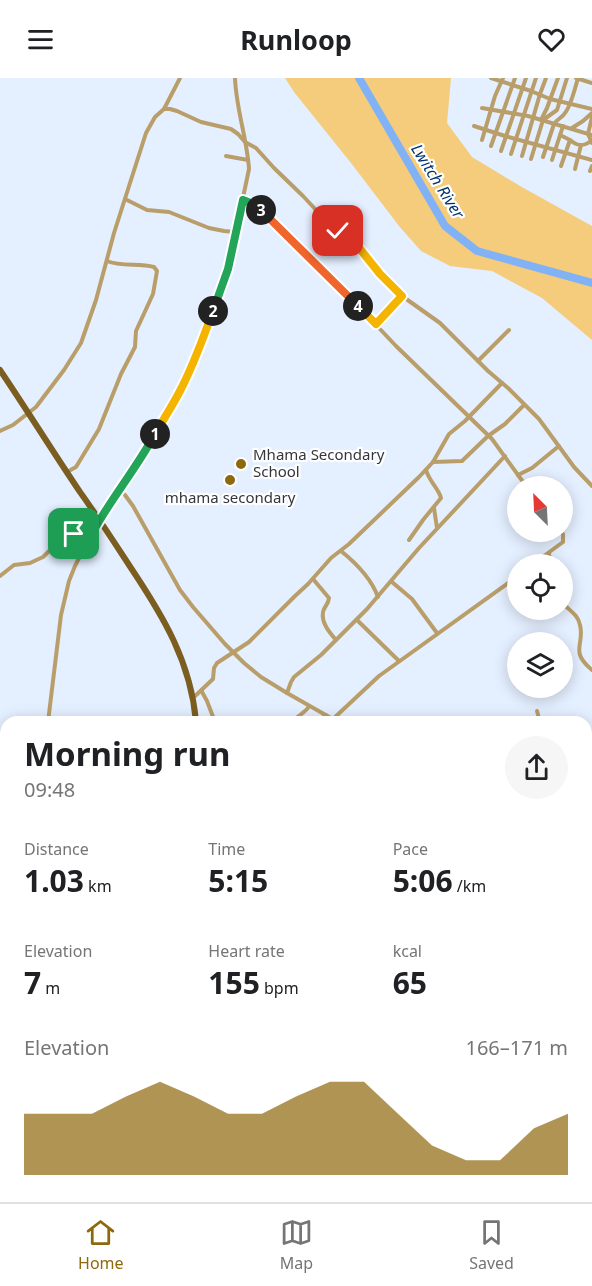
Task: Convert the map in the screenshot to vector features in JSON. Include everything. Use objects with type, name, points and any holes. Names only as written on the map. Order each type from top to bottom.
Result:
[{"type":"main road","points":[[0,370],[146,591],[174,638],[186,669],[195,716]]},
{"type":"street","points":[[0,431],[29,413],[43,398],[81,343],[146,133],[155,117],[164,110],[180,78]]},
{"type":"street","points":[[49,716],[61,615],[65,594],[75,566],[99,519],[147,449],[179,394],[193,366],[224,282],[248,175],[248,160],[236,96],[235,78]]},
{"type":"street","points":[[491,78],[502,79],[512,85],[550,99],[570,103],[592,113]]},
{"type":"street","points":[[491,146],[515,78]]},
{"type":"street","points":[[501,151],[526,78]]},
{"type":"street","points":[[511,154],[536,78]]},
{"type":"street","points":[[522,156],[546,78]]},
{"type":"street","points":[[531,159],[542,120],[558,78]]},
{"type":"street","points":[[542,120],[557,110],[567,78]]},
{"type":"street","points":[[543,158],[556,119],[567,111],[577,78],[592,83]]},
{"type":"street","points":[[483,140],[502,79]]},
{"type":"street","points":[[482,108],[533,117],[590,135]]},
{"type":"street","points":[[164,110],[177,111],[201,122],[231,129],[245,142],[256,148],[317,211],[360,249],[402,296],[440,323],[524,405],[546,428],[574,467],[592,486]]},
{"type":"street","points":[[571,129],[592,113]]},
{"type":"street","points":[[560,135],[575,145],[581,146],[591,142],[592,113]]},
{"type":"street","points":[[474,126],[592,160]]},
{"type":"street","points":[[552,160],[563,126]]},
{"type":"street","points":[[561,166],[570,140]]},
{"type":"street","points":[[575,169],[581,146]]},
{"type":"street","points":[[226,156],[248,160]]},
{"type":"street","points":[[125,199],[147,210],[169,212],[217,230],[235,232]]},
{"type":"street","points":[[243,200],[257,207],[270,218],[338,285],[396,346],[488,436],[518,475],[532,468],[559,446]]},
{"type":"street","points":[[67,472],[76,467],[98,432],[135,346],[136,331],[154,289],[157,271],[154,267],[107,261]]},
{"type":"street","points":[[376,324],[402,296]]},
{"type":"street","points":[[478,361],[510,330]]},
{"type":"street","points":[[193,698],[213,679],[215,665],[249,642],[313,579],[328,561],[426,470],[449,434],[469,418],[502,383]]},
{"type":"street","points":[[433,462],[462,461],[524,405]]},
{"type":"street","points":[[287,693],[294,677],[321,655],[357,620],[437,528],[505,456]]},
{"type":"street","points":[[409,540],[441,496],[429,480],[426,470]]},
{"type":"street","points":[[119,490],[133,506],[184,597],[234,653],[253,671],[330,716]]},
{"type":"street","points":[[434,507],[437,528]]},
{"type":"street","points":[[0,576],[14,565],[30,564],[43,557],[54,546],[71,536],[91,535]]},
{"type":"street","points":[[549,553],[563,542]]},
{"type":"street","points":[[341,551],[366,575],[378,597]]},
{"type":"street","points":[[313,579],[329,598],[323,612],[323,619],[336,640]]},
{"type":"street","points":[[392,582],[412,599],[437,633]]},
{"type":"street","points":[[335,716],[366,687],[399,661],[507,584]]},
{"type":"street","points":[[573,614],[580,625],[580,657],[592,670]]},
{"type":"street","points":[[357,620],[399,661]]},
{"type":"street","points":[[203,689],[202,692],[213,716]]},
{"type":"street","points":[[298,716],[309,706]]},
{"type":"street","points":[[537,711],[538,716]]},
{"type":"shaded area","points":[[285,78],[451,78],[447,123],[472,157],[592,226],[592,340],[542,298],[492,271],[450,266],[421,251],[399,226]]},
{"type":"waterway","name":"Lwitch River","points":[[359,78],[445,226],[477,251],[592,283]]},
{"type":"place","name":"Mhama Secondary School","points":[[241,464]]},
{"type":"place","name":"mhama secondary","points":[[230,480]]},
{"type":"route","points":[[74,534],[91,535],[99,519],[147,449],[183,386],[200,349],[224,282],[243,200],[257,207],[270,218],[376,324],[402,296],[360,249],[338,231]]}]
